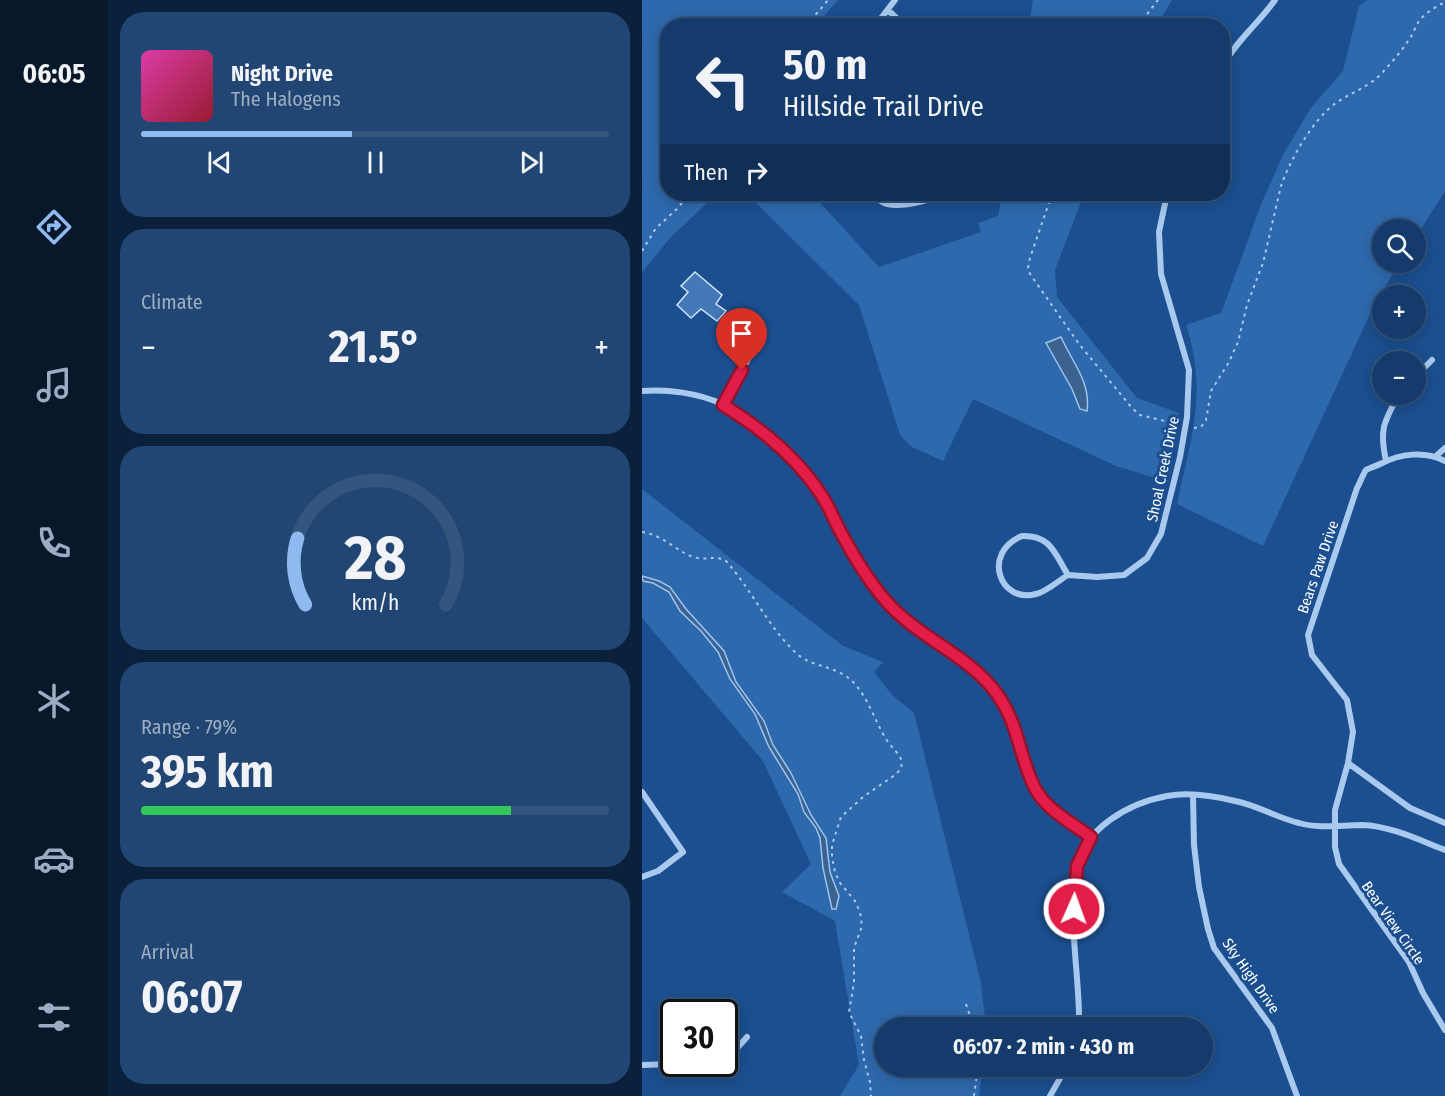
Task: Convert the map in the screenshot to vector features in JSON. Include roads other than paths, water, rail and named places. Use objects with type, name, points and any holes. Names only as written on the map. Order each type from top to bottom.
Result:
[{"type":"street","points":[[882,18],[895,0]]},
{"type":"street","points":[[1230,53],[1275,0]]},
{"type":"street","points":[[888,10],[896,18]]},
{"type":"street","points":[[881,201],[886,204],[922,201]]},
{"type":"street","name":"Shoal Creek Drive","points":[[1068,575],[1097,577],[1124,575],[1147,558],[1161,534],[1185,426],[1189,370],[1161,274],[1159,232],[1166,201]]},
{"type":"street","points":[[723,405],[752,352]]},
{"type":"street","points":[[1426,366],[1432,360]]},
{"type":"street","points":[[642,391],[677,392],[703,397],[745,418],[774,442],[820,492],[852,552],[886,602],[912,627],[965,662],[996,694],[1011,718],[1037,792],[1053,809],[1091,837]]},
{"type":"street","points":[[1394,405],[1386,418],[1381,440],[1386,461],[1406,455],[1436,456],[1445,461]]},
{"type":"street","points":[[1436,456],[1445,448]]},
{"type":"street","name":"Bears Paw Drive","points":[[1334,826],[1335,810],[1348,763],[1353,732],[1347,700],[1312,655],[1308,635],[1357,488],[1366,470],[1386,461]]},
{"type":"street","points":[[1022,536],[1032,536],[1048,543],[1068,575],[1044,591],[1035,595],[1024,595],[1006,586],[1000,577],[998,567],[1000,556],[1012,540],[1022,536]]},
{"type":"street","points":[[1348,763],[1410,808],[1445,824]]},
{"type":"street","points":[[642,792],[683,852],[658,872],[642,877]]},
{"type":"street","points":[[1079,1017],[1074,930],[1074,889],[1077,866],[1091,837],[1114,816],[1138,804],[1168,796],[1193,795],[1235,801],[1302,824],[1365,825],[1391,831],[1445,850]]},
{"type":"street","name":"Sky High Drive","points":[[1193,795],[1194,845],[1199,887],[1214,948],[1272,1028],[1297,1096]]},
{"type":"street","name":"Bear View Circle","points":[[1334,826],[1339,864],[1409,962],[1423,993],[1445,1030]]},
{"type":"street","points":[[738,1047],[747,1037]]},
{"type":"street","points":[[642,1065],[660,1064]]},
{"type":"street","points":[[1050,1096],[1060,1077]]}]
